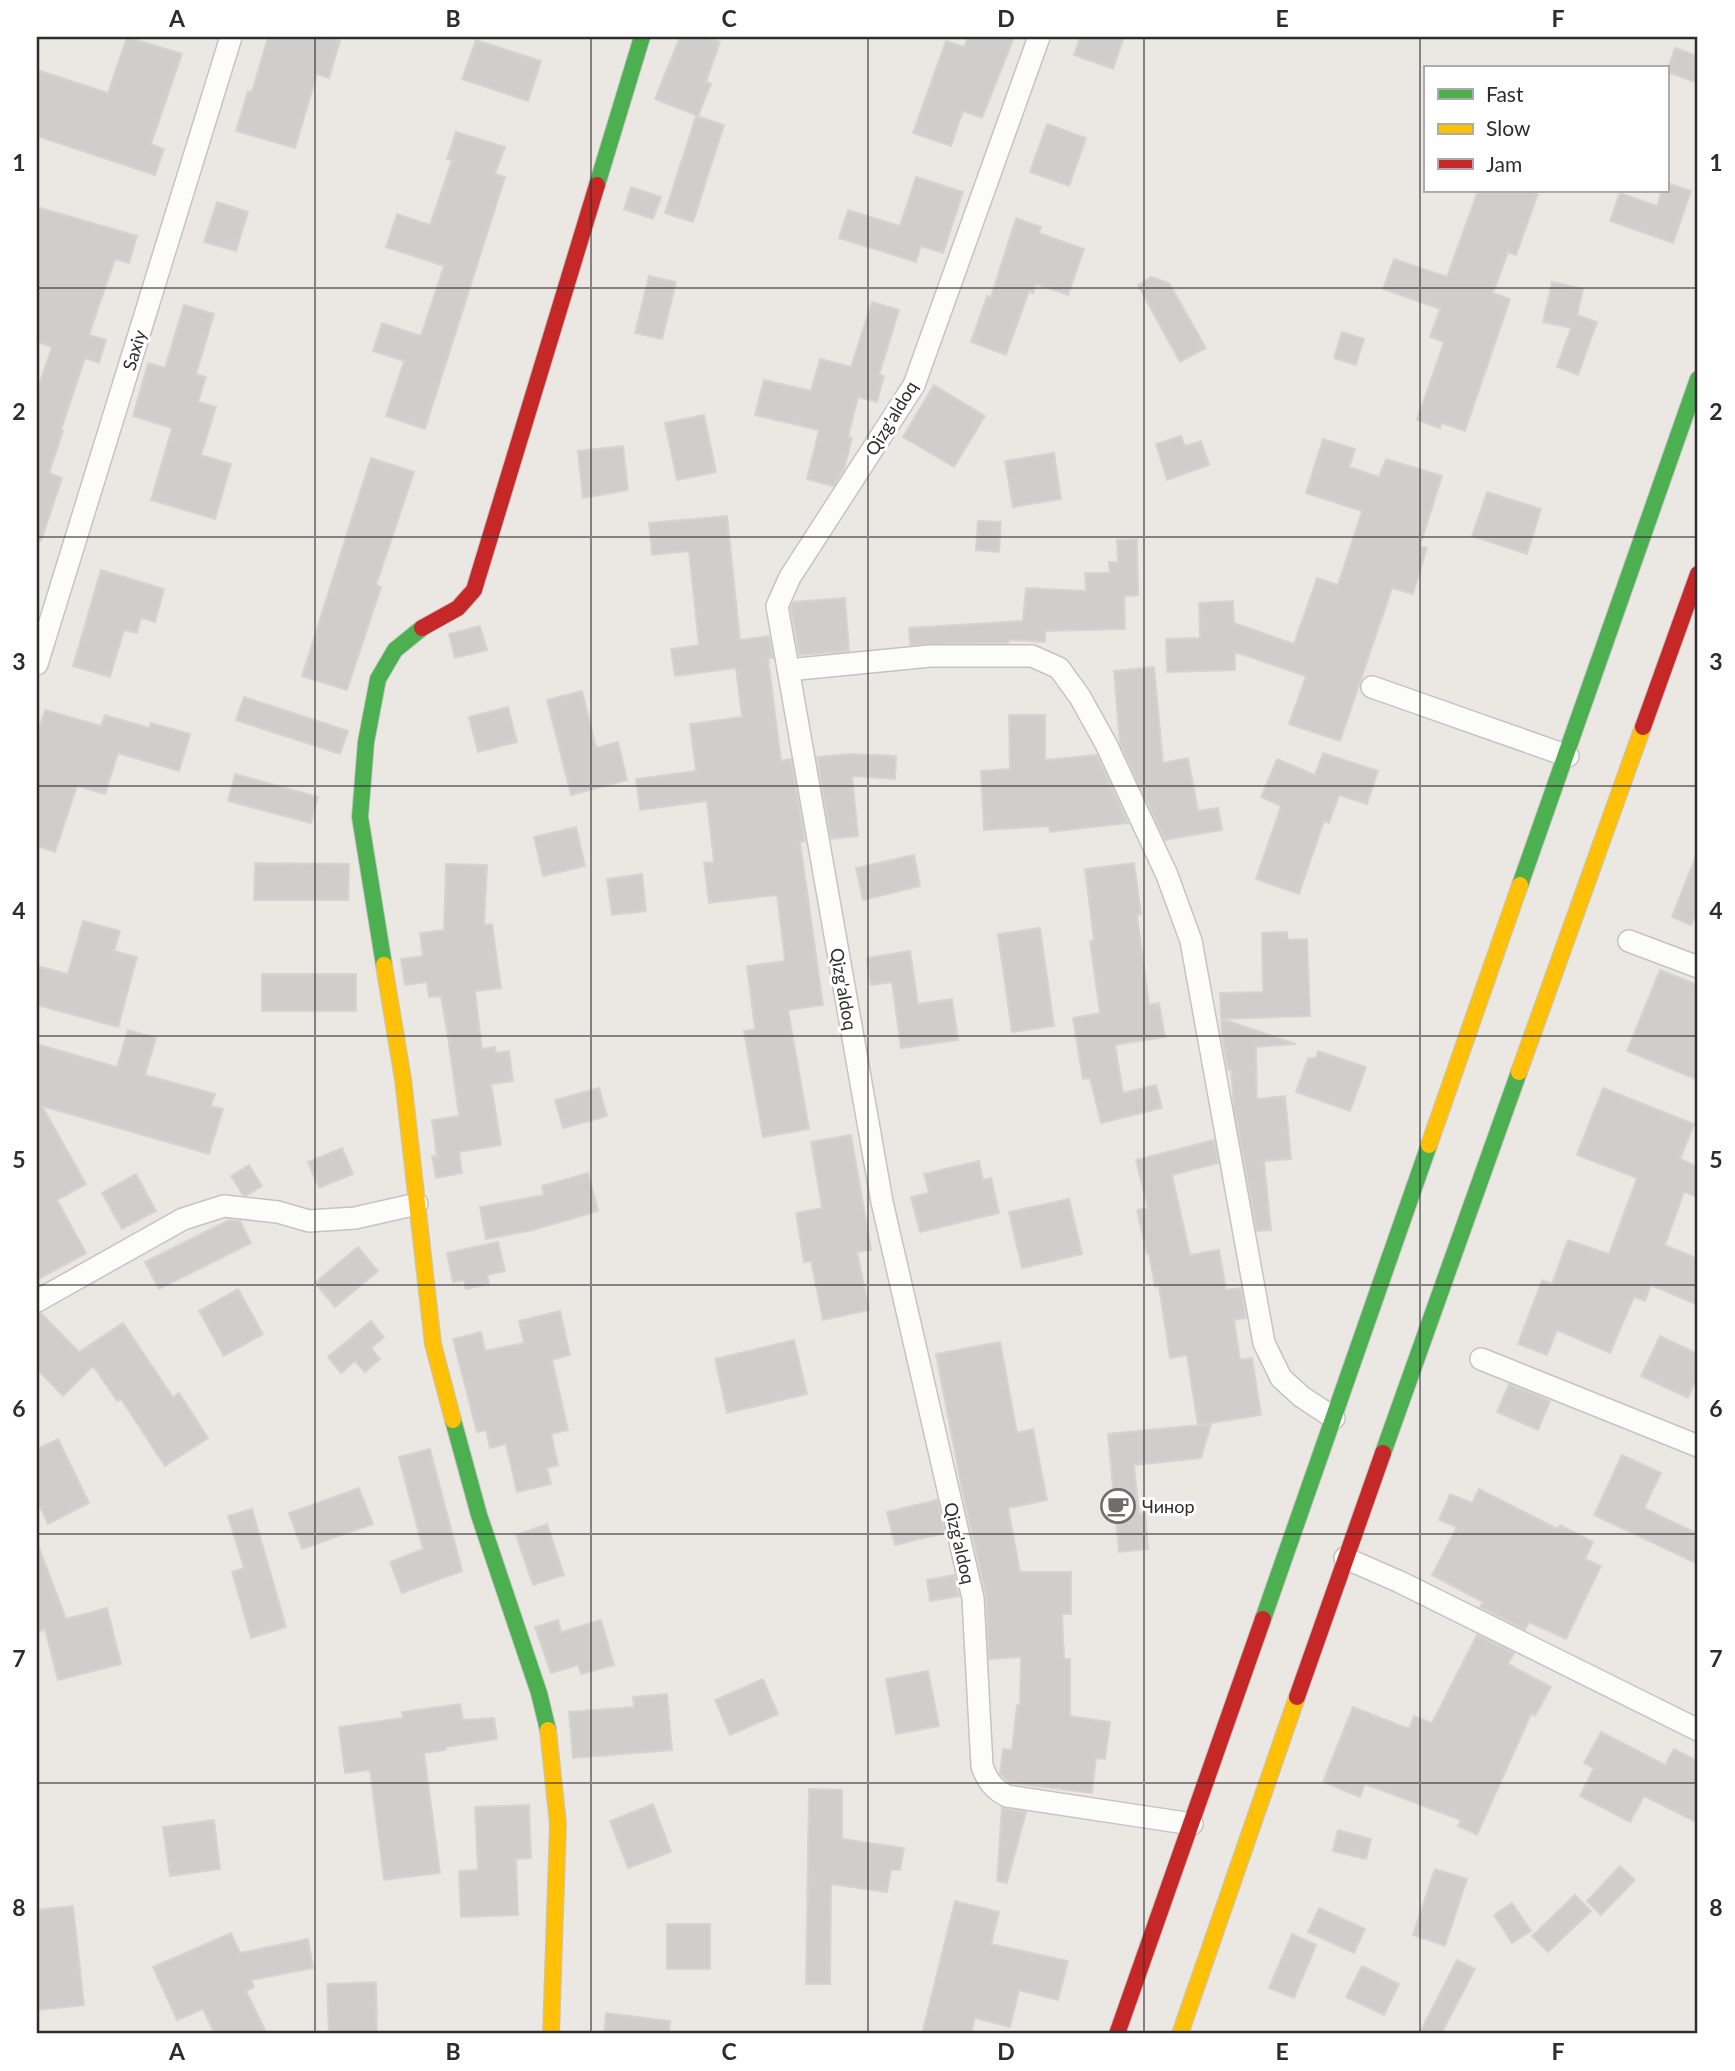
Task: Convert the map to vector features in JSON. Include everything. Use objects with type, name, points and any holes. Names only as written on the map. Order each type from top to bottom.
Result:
[{"type":"main road","points":[[551,2034],[558,1824],[550,1739],[539,1693],[479,1515],[433,1343],[403,1079],[360,817],[366,742],[378,679],[395,650],[426,625],[458,608],[474,590],[642,37]]},
{"type":"main road","points":[[1117,2034],[1698,379]]},
{"type":"main road","points":[[1180,2034],[1345,1558],[1698,574]]},
{"type":"main road","points":[[1550,806],[1556,823]]},
{"type":"main road","points":[[1591,836],[1609,825]]},
{"type":"main road","points":[[1414,1190],[1430,1181]]},
{"type":"main road","points":[[1457,1186],[1464,1191],[1472,1207]]},
{"type":"street","name":"Saxiy","points":[[37,664],[231,37]]},
{"type":"street","name":"Qizg'aldoq","points":[[1039,37],[914,385],[790,577],[777,606],[882,1202],[973,1598],[982,1766],[986,1779],[996,1791],[1007,1796],[1192,1824]]},
{"type":"street","points":[[788,670],[930,656],[1032,656],[1059,668],[1080,697],[1106,744],[1167,875],[1191,940],[1264,1343],[1281,1378],[1334,1418]]},
{"type":"street","points":[[1372,687],[1567,756]]},
{"type":"street","points":[[1629,941],[1698,967]]},
{"type":"street","points":[[37,1301],[183,1219],[224,1206],[278,1212],[309,1221],[355,1218],[417,1204]]},
{"type":"street","points":[[1481,1359],[1698,1446]]},
{"type":"street","points":[[1345,1558],[1400,1582],[1698,1730]]},
{"type":"building","points":[[127,37],[182,54],[151,144],[164,149],[155,175],[37,136],[37,70],[108,93]]},
{"type":"building","points":[[268,37],[324,37],[340,41],[329,78],[317,74],[295,148],[236,131],[248,91],[252,92]]},
{"type":"building","points":[[680,37],[704,37],[720,42],[706,82],[711,84],[698,116],[655,99]]},
{"type":"building","points":[[968,37],[1014,37],[982,118],[963,111],[951,146],[913,133],[946,41],[964,47]]},
{"type":"building","points":[[1080,37],[1124,37],[1113,69],[1074,55]]},
{"type":"building","points":[[476,40],[541,61],[528,101],[462,79]]},
{"type":"building","points":[[1675,48],[1698,56],[1698,83],[1668,72]]},
{"type":"building","points":[[696,116],[724,125],[693,222],[665,213]]},
{"type":"building","points":[[1047,124],[1086,138],[1069,186],[1030,172]]},
{"type":"building","points":[[456,132],[505,147],[495,174],[505,177],[425,429],[386,416],[404,361],[373,351],[382,323],[421,336],[444,266],[386,247],[397,214],[430,225],[452,160],[447,159]]},
{"type":"building","points":[[916,177],[963,192],[943,253],[921,246],[916,262],[839,238],[848,210],[900,226]]},
{"type":"building","points":[[1668,183],[1691,191],[1673,243],[1610,221],[1620,193],[1657,206],[1662,192],[1668,192]]},
{"type":"building","points":[[631,187],[661,197],[653,219],[624,209]]},
{"type":"building","points":[[1478,192],[1539,192],[1516,255],[1508,252],[1493,293],[1510,299],[1465,431],[1442,423],[1440,428],[1417,420],[1444,342],[1430,337],[1440,309],[1383,289],[1394,259],[1447,277]]},
{"type":"building","points":[[217,202],[248,212],[236,251],[204,242]]},
{"type":"building","points":[[37,207],[137,236],[129,263],[115,259],[89,335],[106,340],[99,363],[85,358],[61,430],[63,431],[49,473],[62,478],[41,541],[37,540],[37,391],[52,347],[37,342]]},
{"type":"building","points":[[1016,218],[1041,227],[1039,233],[1084,249],[1068,295],[1036,284],[1033,293],[1029,291],[1006,355],[971,342],[987,296],[991,297]]},
{"type":"building","points":[[649,276],[676,282],[662,339],[635,333]]},
{"type":"building","points":[[1151,277],[1169,283],[1206,348],[1180,362],[1138,285]]},
{"type":"building","points":[[1552,282],[1583,289],[1577,315],[1597,322],[1578,375],[1557,367],[1571,328],[1543,322]]},
{"type":"building","points":[[872,302],[899,310],[879,375],[884,376],[877,402],[858,397],[848,437],[852,438],[844,469],[833,486],[807,479],[819,430],[755,415],[764,380],[811,391],[820,359],[851,367]]},
{"type":"building","points":[[184,305],[214,314],[196,374],[206,377],[198,402],[216,407],[201,455],[231,464],[215,519],[151,500],[172,428],[133,416],[148,363],[165,368]]},
{"type":"building","points":[[1342,332],[1364,339],[1356,365],[1334,358]]},
{"type":"building","points":[[934,385],[985,416],[954,467],[903,437]]},
{"type":"building","points":[[704,415],[716,472],[677,480],[665,423]]},
{"type":"building","points":[[1181,436],[1185,446],[1201,441],[1209,465],[1167,480],[1156,444]]},
{"type":"building","points":[[1323,439],[1355,449],[1349,467],[1379,477],[1386,459],[1442,476],[1420,546],[1427,548],[1413,594],[1392,588],[1340,741],[1289,724],[1306,676],[1235,652],[1235,670],[1167,672],[1166,639],[1200,638],[1199,603],[1233,601],[1234,623],[1294,644],[1317,578],[1338,585],[1362,511],[1306,493]]},
{"type":"building","points":[[623,446],[628,490],[583,498],[578,451]]},
{"type":"building","points":[[1054,453],[1061,499],[1013,507],[1005,461]]},
{"type":"building","points":[[371,458],[414,472],[376,585],[381,587],[347,690],[302,676]]},
{"type":"building","points":[[1487,492],[1541,509],[1527,554],[1472,536]]},
{"type":"building","points":[[727,516],[740,640],[769,636],[773,658],[768,658],[781,761],[791,759],[805,841],[800,842],[823,1005],[788,1010],[809,1129],[763,1137],[744,1031],[755,1029],[747,966],[785,961],[777,895],[709,903],[704,863],[714,862],[707,801],[640,810],[636,779],[696,771],[690,724],[742,717],[736,668],[675,676],[671,649],[699,645],[689,551],[652,555],[649,523]]},
{"type":"building","points":[[978,521],[1001,522],[999,552],[976,550]]},
{"type":"building","points":[[1137,539],[1138,595],[1124,596],[1125,629],[1045,631],[1045,642],[1010,640],[1008,643],[910,645],[909,628],[1023,621],[1026,588],[1086,591],[1085,573],[1110,573],[1109,562],[1118,562],[1117,540]]},
{"type":"building","points":[[101,570],[164,589],[155,622],[141,618],[137,633],[124,630],[110,677],[73,666]]},
{"type":"building","points":[[845,598],[849,651],[799,655],[791,608],[793,602]]},
{"type":"building","points":[[480,626],[487,650],[455,658],[449,634]]},
{"type":"building","points":[[1154,667],[1163,763],[1188,758],[1198,811],[1218,808],[1222,830],[1165,840],[1120,744],[1114,671]]},
{"type":"building","points":[[582,691],[596,748],[618,742],[627,780],[571,795],[547,700]]},
{"type":"building","points":[[244,697],[348,731],[340,754],[236,720]]},
{"type":"building","points":[[508,707],[517,742],[478,752],[469,717]]},
{"type":"building","points":[[45,710],[101,726],[105,715],[149,728],[151,723],[190,734],[179,771],[118,753],[105,794],[77,786],[55,852],[37,846],[37,735]]},
{"type":"building","points":[[1009,715],[1045,715],[1045,760],[1097,755],[1128,823],[1050,832],[1049,826],[984,830],[981,771],[1010,769]]},
{"type":"building","points":[[1323,753],[1378,771],[1367,804],[1339,795],[1329,823],[1324,821],[1299,894],[1256,879],[1281,806],[1261,797],[1277,759],[1315,775]]},
{"type":"building","points":[[849,754],[896,756],[895,779],[852,776],[858,836],[831,839],[817,757]]},
{"type":"building","points":[[235,774],[318,797],[311,823],[228,801]]},
{"type":"building","points":[[576,827],[585,866],[543,876],[534,837]]},
{"type":"building","points":[[1697,853],[1698,919],[1694,918],[1691,925],[1672,917]]},
{"type":"building","points":[[914,855],[920,886],[863,900],[856,868]]},
{"type":"building","points":[[255,863],[349,864],[348,900],[254,900]]},
{"type":"building","points":[[1134,863],[1141,914],[1137,915],[1149,1005],[1159,1003],[1165,1037],[1115,1045],[1123,1093],[1156,1085],[1162,1108],[1101,1123],[1090,1078],[1083,1079],[1073,1018],[1100,1013],[1090,941],[1094,940],[1085,869]]},
{"type":"building","points":[[446,864],[487,865],[484,925],[492,924],[501,988],[475,991],[482,1049],[495,1047],[496,1053],[509,1051],[513,1081],[491,1084],[501,1145],[459,1152],[462,1173],[436,1178],[432,1156],[437,1156],[432,1120],[459,1116],[448,1037],[441,996],[429,997],[427,982],[405,985],[401,959],[423,956],[420,933],[444,930]]},
{"type":"building","points":[[642,874],[646,911],[612,915],[607,879]]},
{"type":"building","points":[[83,921],[120,931],[114,951],[137,957],[118,1027],[37,1005],[37,966],[68,974]]},
{"type":"building","points":[[1040,928],[1054,1026],[1012,1032],[998,934]]},
{"type":"building","points":[[1287,932],[1288,940],[1307,939],[1310,1016],[1222,1019],[1296,1044],[1256,1047],[1257,1099],[1285,1096],[1291,1159],[1264,1161],[1271,1230],[1257,1231],[1234,1107],[1231,1070],[1228,1070],[1222,1036],[1220,993],[1263,992],[1262,933]]},
{"type":"building","points":[[910,951],[918,1004],[952,999],[958,1040],[901,1048],[892,982],[871,985],[867,958]]},
{"type":"building","points":[[1660,970],[1698,985],[1698,1080],[1627,1051]]},
{"type":"building","points":[[262,974],[356,974],[356,1011],[262,1011]]},
{"type":"building","points":[[128,1030],[156,1038],[145,1075],[215,1094],[211,1106],[223,1109],[209,1154],[42,1106],[86,1184],[57,1200],[86,1253],[37,1280],[37,1044],[117,1067]]},
{"type":"building","points":[[1318,1051],[1366,1067],[1350,1111],[1296,1092],[1308,1058],[1316,1058]]},
{"type":"building","points":[[599,1088],[607,1116],[563,1128],[555,1100]]},
{"type":"building","points":[[1603,1088],[1694,1124],[1680,1159],[1698,1167],[1698,1197],[1684,1192],[1665,1245],[1698,1259],[1698,1305],[1651,1285],[1645,1301],[1634,1297],[1610,1353],[1557,1330],[1547,1355],[1518,1344],[1542,1280],[1552,1284],[1568,1240],[1609,1254],[1637,1178],[1577,1155]]},
{"type":"building","points":[[851,1135],[871,1250],[857,1252],[869,1310],[823,1320],[811,1261],[804,1262],[796,1213],[822,1208],[811,1142]]},
{"type":"building","points":[[1214,1140],[1218,1163],[1172,1175],[1190,1255],[1219,1250],[1226,1290],[1241,1288],[1246,1318],[1234,1320],[1240,1360],[1252,1358],[1261,1415],[1198,1425],[1187,1355],[1170,1358],[1159,1286],[1155,1286],[1137,1210],[1148,1208],[1136,1160]]},
{"type":"building","points":[[342,1148],[353,1174],[319,1188],[308,1162]]},
{"type":"building","points":[[979,1161],[983,1180],[991,1178],[999,1213],[920,1232],[911,1197],[929,1193],[924,1174]]},
{"type":"building","points":[[249,1165],[262,1186],[243,1195],[231,1176]]},
{"type":"building","points":[[588,1173],[598,1211],[533,1230],[486,1239],[480,1207],[544,1195],[542,1186]]},
{"type":"building","points":[[136,1174],[156,1211],[122,1229],[102,1193]]},
{"type":"building","points":[[1069,1199],[1082,1254],[1022,1268],[1009,1212]]},
{"type":"building","points":[[229,1220],[240,1221],[251,1243],[159,1289],[145,1262]]},
{"type":"building","points":[[498,1242],[505,1271],[487,1275],[489,1284],[466,1289],[464,1280],[453,1282],[447,1253]]},
{"type":"building","points":[[358,1247],[378,1271],[335,1307],[315,1283]]},
{"type":"building","points":[[238,1289],[263,1334],[224,1356],[199,1311]]},
{"type":"building","points":[[560,1311],[570,1355],[552,1360],[568,1430],[551,1434],[558,1465],[547,1468],[551,1484],[517,1492],[506,1444],[490,1448],[486,1430],[477,1432],[453,1339],[481,1332],[485,1351],[524,1343],[519,1321]]},
{"type":"building","points":[[41,1313],[79,1352],[123,1323],[173,1397],[179,1393],[208,1438],[165,1466],[121,1399],[117,1401],[93,1366],[63,1396],[37,1369],[37,1314]]},
{"type":"building","points":[[371,1321],[384,1337],[371,1348],[380,1359],[365,1372],[355,1361],[341,1373],[328,1357]]},
{"type":"building","points":[[1660,1336],[1698,1354],[1698,1375],[1688,1398],[1641,1376]]},
{"type":"building","points":[[794,1340],[807,1394],[727,1413],[715,1359]]},
{"type":"building","points":[[1000,1342],[1017,1433],[1033,1429],[1047,1500],[1008,1508],[1020,1572],[1071,1572],[1071,1614],[1062,1614],[1064,1659],[1070,1659],[1070,1716],[1110,1722],[1105,1759],[1096,1758],[1092,1793],[1011,1783],[1000,1774],[1003,1749],[1012,1750],[1017,1705],[1020,1705],[1021,1657],[989,1659],[986,1595],[936,1354]]},
{"type":"building","points":[[1509,1384],[1550,1401],[1538,1430],[1497,1412]]},
{"type":"building","points":[[1211,1424],[1201,1458],[1134,1465],[1139,1514],[1145,1513],[1148,1549],[1119,1552],[1108,1434]]},
{"type":"building","points":[[58,1439],[89,1503],[48,1524],[37,1500],[37,1449]]},
{"type":"building","points":[[430,1449],[462,1571],[402,1593],[390,1562],[423,1549],[399,1457]]},
{"type":"building","points":[[1622,1455],[1661,1473],[1644,1508],[1698,1534],[1698,1564],[1594,1515]]},
{"type":"building","points":[[359,1488],[373,1524],[302,1549],[289,1513]]},
{"type":"building","points":[[1479,1489],[1558,1529],[1560,1525],[1593,1542],[1585,1559],[1601,1566],[1566,1639],[1529,1622],[1525,1630],[1480,1607],[1483,1602],[1432,1575],[1457,1527],[1439,1520],[1450,1494],[1472,1503]]},
{"type":"building","points":[[937,1500],[945,1533],[895,1545],[887,1512]]},
{"type":"building","points":[[252,1509],[286,1627],[251,1638],[232,1572],[244,1568],[228,1516]]},
{"type":"building","points":[[547,1524],[564,1575],[533,1585],[516,1535]]},
{"type":"building","points":[[39,1547],[66,1619],[107,1608],[121,1664],[58,1680],[45,1629],[37,1632]]},
{"type":"building","points":[[954,1575],[959,1596],[930,1601],[927,1580]]},
{"type":"building","points":[[558,1620],[561,1632],[601,1620],[614,1665],[581,1674],[578,1665],[551,1673],[535,1627]]},
{"type":"building","points":[[1477,1635],[1514,1653],[1508,1664],[1551,1687],[1535,1716],[1531,1714],[1477,1835],[1458,1826],[1461,1820],[1365,1784],[1360,1797],[1323,1782],[1353,1707],[1409,1729],[1414,1716],[1432,1723]]},
{"type":"building","points":[[928,1671],[939,1726],[896,1734],[886,1679]]},
{"type":"building","points":[[763,1679],[778,1714],[730,1735],[715,1700]]},
{"type":"building","points":[[667,1694],[672,1750],[573,1758],[569,1712],[634,1707],[633,1697]]},
{"type":"building","points":[[460,1704],[463,1720],[494,1718],[497,1739],[424,1753],[440,1873],[384,1880],[370,1770],[345,1773],[339,1727],[403,1718],[402,1712]]},
{"type":"building","points":[[1601,1732],[1665,1765],[1674,1749],[1698,1761],[1698,1823],[1644,1796],[1630,1822],[1580,1796],[1594,1768],[1584,1763]]},
{"type":"building","points":[[809,1789],[842,1790],[842,1839],[904,1848],[900,1870],[891,1870],[887,1892],[831,1884],[830,1984],[806,1984]]},
{"type":"building","points":[[653,1804],[671,1852],[628,1868],[610,1821]]},
{"type":"building","points":[[529,1805],[531,1858],[516,1859],[518,1915],[461,1917],[459,1871],[478,1870],[475,1807]]},
{"type":"building","points":[[1002,1808],[1026,1812],[1007,1883],[997,1881]]},
{"type":"building","points":[[214,1820],[220,1869],[170,1876],[163,1827]]},
{"type":"building","points":[[1338,1830],[1371,1839],[1366,1859],[1333,1851]]},
{"type":"building","points":[[1620,1866],[1635,1880],[1601,1915],[1587,1901]]},
{"type":"building","points":[[1435,1869],[1467,1879],[1445,1946],[1413,1935]]},
{"type":"building","points":[[1575,1895],[1591,1911],[1548,1952],[1532,1936]]},
{"type":"building","points":[[955,1901],[999,1912],[991,1944],[1068,1961],[1058,2000],[1019,1990],[1010,2027],[975,2018],[971,2034],[922,2034]]},
{"type":"building","points":[[1512,1903],[1531,1931],[1512,1943],[1494,1915]]},
{"type":"building","points":[[73,1906],[84,2005],[37,2010],[37,1910]]},
{"type":"building","points":[[1319,1908],[1365,1929],[1354,1953],[1308,1932]]},
{"type":"building","points":[[667,1924],[710,1924],[710,1969],[667,1969]]},
{"type":"building","points":[[231,1933],[240,1953],[308,1939],[313,1968],[251,1980],[254,1987],[246,1991],[267,2034],[215,2034],[203,2009],[177,2020],[153,1967]]},
{"type":"building","points":[[1292,1934],[1316,1945],[1294,1998],[1269,1988]]},
{"type":"building","points":[[1457,1960],[1475,1969],[1441,2034],[1419,2034]]},
{"type":"building","points":[[1362,1966],[1399,1984],[1384,2015],[1346,1997]]},
{"type":"building","points":[[376,1982],[377,2034],[329,2034],[327,1984]]},
{"type":"building","points":[[606,2013],[670,2021],[669,2034],[604,2034]]},
{"type":"traffic: fast","points":[[597,185],[642,37]]},
{"type":"traffic: fast","points":[[1520,885],[1698,379]]},
{"type":"traffic: fast","points":[[384,965],[360,817],[366,742],[378,679],[395,650],[422,628]]},
{"type":"traffic: fast","points":[[1383,1453],[1519,1072]]},
{"type":"traffic: fast","points":[[1263,1619],[1429,1145]]},
{"type":"traffic: fast","points":[[453,1420],[479,1515],[539,1693],[548,1730]]},
{"type":"traffic: slow","points":[[1519,1072],[1643,727]]},
{"type":"traffic: slow","points":[[1429,1145],[1520,885]]},
{"type":"traffic: slow","points":[[384,965],[403,1079],[433,1344],[453,1420]]},
{"type":"traffic: slow","points":[[1180,2034],[1297,1697]]},
{"type":"traffic: slow","points":[[548,1730],[558,1824],[551,2034]]},
{"type":"traffic: jam","points":[[422,628],[458,608],[474,590],[597,185]]},
{"type":"traffic: jam","points":[[1643,727],[1698,574]]},
{"type":"traffic: jam","points":[[1297,1697],[1383,1453]]},
{"type":"traffic: jam","points":[[1117,2034],[1263,1619]]},
{"type":"place","name":"Чинор","points":[[1118,1506]]}]
